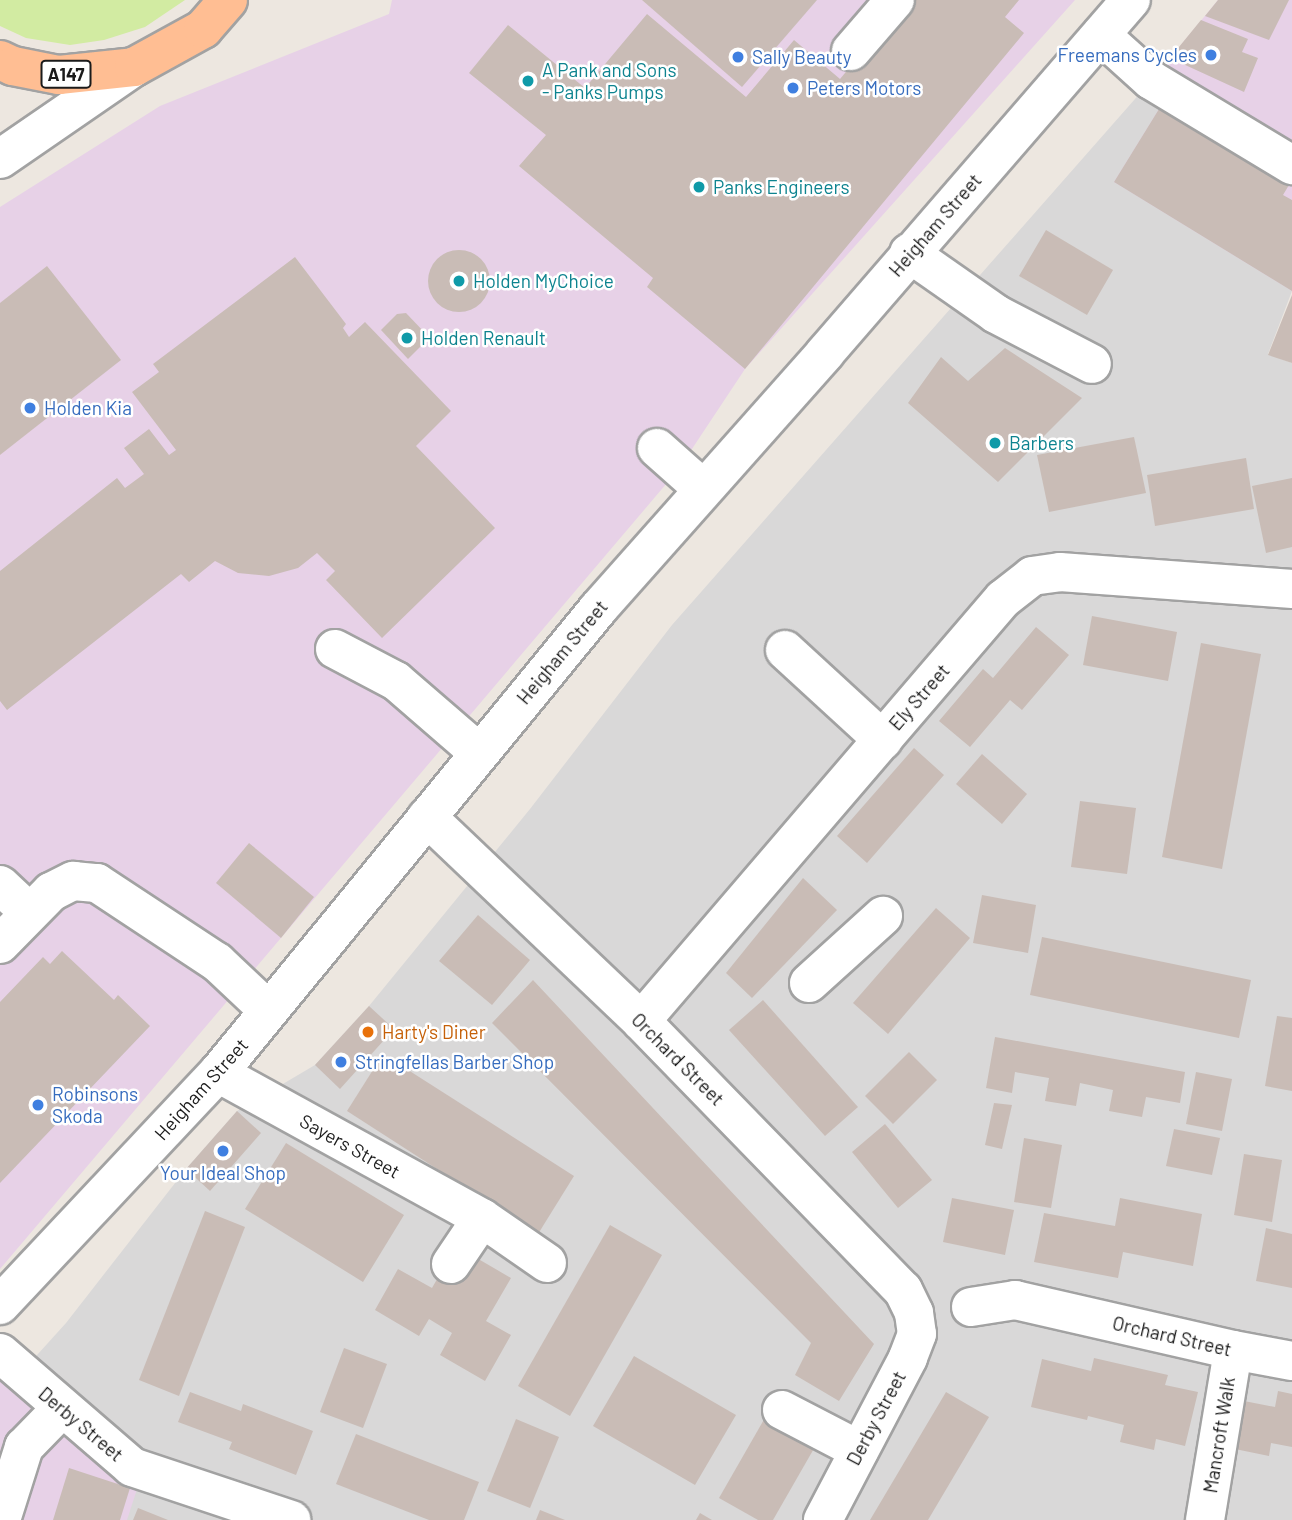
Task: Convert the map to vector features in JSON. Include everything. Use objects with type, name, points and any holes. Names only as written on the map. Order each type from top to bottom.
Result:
[{"type":"main road","name":"A147","points":[[0,60],[59,75],[134,67],[203,29],[228,0]]},
{"type":"street","points":[[851,51],[895,0]]},
{"type":"street","name":"Heigham Street","points":[[0,1305],[218,1073],[478,752],[702,488],[825,353],[909,253],[1131,1]]},
{"type":"street","points":[[1101,35],[1151,80],[1292,165]]},
{"type":"street","points":[[0,159],[134,67]]},
{"type":"street","points":[[909,253],[996,314],[1092,364]]},
{"type":"street","points":[[657,447],[702,488]]},
{"type":"street","name":"Ely Street","points":[[641,1021],[1003,598],[1032,576],[1060,572],[1292,589]]},
{"type":"street","points":[[335,649],[397,681],[478,752]]},
{"type":"street","points":[[785,650],[883,740]]},
{"type":"street","name":"Orchard Street","points":[[427,817],[641,1021],[860,1243],[903,1290],[914,1313]]},
{"type":"street","points":[[0,944],[51,892],[73,881],[97,883],[217,962],[269,1011]]},
{"type":"street","points":[[0,885],[29,912]]},
{"type":"street","points":[[809,983],[883,916]]},
{"type":"street","name":"Sayers Street","points":[[218,1073],[482,1218],[547,1263]]},
{"type":"street","points":[[451,1264],[482,1218]]},
{"type":"street","name":"Orchard Street","points":[[971,1307],[1015,1300],[1292,1361]]},
{"type":"street","name":"Derby Street","points":[[823,1520],[908,1358],[917,1334],[914,1313]]},
{"type":"street","name":"Mancroft Walk","points":[[1205,1520],[1233,1350]]},
{"type":"street","name":"Derby Street","points":[[0,1353],[61,1409],[132,1466],[272,1517]]},
{"type":"street","points":[[1,1520],[24,1447],[61,1409]]},
{"type":"street","points":[[782,1410],[859,1450]]},
{"type":"shaded area","points":[[392,0],[1075,0],[745,369],[678,470],[0,1269],[0,207],[160,106],[389,14]]},
{"type":"shaded area","points":[[1218,0],[1292,0],[1292,291],[1114,182],[1159,109],[1178,110],[1143,91]]},
{"type":"shaded area","points":[[1142,91],[1181,110],[1292,291],[1268,354],[1292,363],[1292,1520],[0,1520],[0,1396],[66,1323],[186,1169],[237,1111],[315,1065],[369,1006],[530,809],[672,625]]},
{"type":"shaded area","points":[[0,1374],[140,1480],[127,1520],[0,1520]]},
{"type":"green space","points":[[0,0],[185,0],[145,27],[104,40],[70,45],[26,38],[0,26]]},
{"type":"building","name":"Sally Beauty","points":[[642,0],[817,0],[742,87]]},
{"type":"building","name":"Panks Engineers","points":[[906,0],[1019,0],[1005,17],[1024,33],[745,369],[647,287],[653,278],[519,166],[546,135],[469,73],[508,25],[585,88],[647,14],[746,97],[794,40],[840,79]]},
{"type":"building","points":[[1218,0],[1289,0],[1269,40],[1205,16]]},
{"type":"building","name":"Freemans Cycles","points":[[1201,20],[1248,39],[1242,52],[1258,58],[1244,92],[1170,58]]},
{"type":"building","points":[[1159,109],[1292,180],[1283,195],[1292,200],[1292,291],[1114,182]]},
{"type":"building","points":[[1046,230],[1113,270],[1087,315],[1019,276]]},
{"type":"building","name":"Holden MyChoice","points":[[459,250],[481,259],[490,281],[481,303],[459,312],[437,303],[428,281],[437,259]]},
{"type":"building","name":"Holden Renault","points":[[295,257],[346,324],[343,328],[349,337],[365,322],[451,411],[416,446],[495,528],[382,638],[326,580],[335,571],[317,553],[298,568],[269,576],[238,573],[215,561],[189,582],[181,574],[7,710],[0,701],[0,571],[117,478],[125,488],[144,474],[124,448],[149,429],[169,455],[176,450],[132,392],[159,372],[153,364]]},
{"type":"building","name":"Holden Kia","points":[[47,266],[121,360],[0,455],[0,303]]},
{"type":"building","points":[[1292,295],[1292,363],[1268,355]]},
{"type":"building","name":"Holden Renault","points":[[406,313],[426,334],[425,342],[408,359],[381,330],[397,314]]},
{"type":"building","name":"Barbers","points":[[1005,348],[1082,398],[998,482],[908,403],[941,357],[968,381]]},
{"type":"building","points":[[1134,437],[1146,493],[1049,512],[1037,455]]},
{"type":"building","points":[[1246,458],[1254,509],[1155,526],[1147,475]]},
{"type":"building","points":[[1292,478],[1292,547],[1266,553],[1252,486]]},
{"type":"building","points":[[1092,616],[1177,632],[1168,681],[1083,665]]},
{"type":"building","points":[[1036,627],[1069,655],[1022,710],[1010,700],[970,747],[939,721],[983,669],[993,678]]},
{"type":"building","points":[[1201,643],[1261,654],[1222,869],[1162,857]]},
{"type":"building","points":[[914,748],[944,775],[867,863],[837,836]]},
{"type":"building","points":[[982,754],[1027,794],[1002,824],[956,784]]},
{"type":"building","points":[[1080,801],[1136,808],[1127,874],[1071,867]]},
{"type":"building","points":[[249,843],[314,897],[281,938],[216,883]]},
{"type":"building","points":[[803,878],[837,910],[752,998],[726,973]]},
{"type":"building","points":[[982,895],[1036,905],[1028,953],[973,943]]},
{"type":"building","points":[[936,908],[970,938],[888,1034],[853,1003]]},
{"type":"building","points":[[478,915],[530,960],[492,1005],[439,961]]},
{"type":"building","points":[[1042,937],[1251,980],[1239,1038],[1030,995]]},
{"type":"building","name":"Robinsons Skoda","points":[[62,951],[114,1000],[118,995],[150,1026],[0,1183],[0,1002],[43,957],[50,964]]},
{"type":"building","points":[[533,980],[874,1344],[839,1401],[795,1375],[811,1343],[492,1023]]},
{"type":"building","points":[[763,1000],[858,1107],[825,1136],[729,1030]]},
{"type":"building","points":[[369,1006],[394,1029],[340,1089],[315,1065]]},
{"type":"building","points":[[1277,1016],[1292,1018],[1292,1091],[1265,1086]]},
{"type":"building","points":[[995,1037],[1185,1072],[1180,1103],[1146,1097],[1142,1117],[1109,1111],[1113,1090],[1080,1083],[1076,1106],[1045,1101],[1049,1078],[1015,1072],[1012,1093],[986,1088]]},
{"type":"building","points":[[909,1052],[937,1080],[893,1124],[865,1096]]},
{"type":"building","points":[[383,1054],[574,1176],[538,1234],[347,1111]]},
{"type":"building","points":[[1196,1072],[1232,1079],[1222,1131],[1186,1124]]},
{"type":"building","points":[[994,1103],[1012,1105],[1002,1149],[985,1145]]},
{"type":"building","name":"Your Ideal Shop","points":[[237,1111],[261,1133],[210,1191],[186,1169]]},
{"type":"building","points":[[885,1124],[932,1180],[898,1208],[852,1152]]},
{"type":"building","points":[[1174,1129],[1220,1138],[1212,1175],[1166,1166]]},
{"type":"building","points":[[1024,1138],[1062,1145],[1051,1208],[1014,1202]]},
{"type":"building","points":[[286,1143],[404,1215],[363,1282],[245,1209]]},
{"type":"building","points":[[1244,1154],[1282,1160],[1272,1222],[1234,1215]]},
{"type":"building","points":[[952,1198],[1014,1210],[1005,1255],[943,1242]]},
{"type":"building","points":[[1120,1198],[1202,1214],[1193,1266],[1123,1252],[1118,1278],[1034,1262],[1044,1213],[1115,1226]]},
{"type":"building","points":[[205,1211],[245,1227],[179,1396],[139,1380]]},
{"type":"building","points":[[610,1225],[662,1255],[570,1416],[518,1386]]},
{"type":"building","points":[[1266,1228],[1292,1234],[1292,1288],[1256,1281]]},
{"type":"building","points":[[456,1246],[511,1278],[486,1321],[511,1335],[485,1381],[440,1355],[452,1333],[429,1319],[419,1336],[375,1310],[398,1269],[432,1288]]},
{"type":"building","points":[[344,1348],[387,1364],[363,1428],[320,1412]]},
{"type":"building","points":[[634,1356],[736,1415],[695,1485],[593,1426]]},
{"type":"building","points":[[1094,1358],[1168,1375],[1165,1385],[1198,1392],[1185,1446],[1156,1439],[1154,1450],[1120,1442],[1124,1425],[1088,1416],[1087,1420],[1031,1407],[1042,1359],[1091,1371]]},
{"type":"building","points":[[1278,1391],[1292,1394],[1292,1447],[1271,1443],[1269,1456],[1235,1449],[1244,1401],[1275,1407]]},
{"type":"building","points":[[190,1392],[241,1411],[243,1404],[313,1431],[296,1475],[229,1449],[232,1442],[178,1422]]},
{"type":"building","points":[[946,1392],[989,1417],[928,1520],[870,1520]]},
{"type":"building","points":[[766,1416],[816,1445],[773,1520],[758,1520],[719,1498]]},
{"type":"building","points":[[516,1419],[559,1437],[530,1508],[487,1491]]},
{"type":"building","points":[[356,1434],[479,1482],[464,1520],[429,1520],[336,1484]]},
{"type":"building","points":[[69,1468],[130,1488],[120,1520],[53,1520]]},
{"type":"building","points":[[138,1508],[168,1520],[133,1520]]},
{"type":"building","points":[[540,1510],[565,1520],[536,1520]]},
{"type":"building","points":[[700,1513],[712,1520],[696,1520]]},
{"type":"place","name":"Freemans Cycles","points":[[1211,55]]},
{"type":"place","name":"Sally Beauty","points":[[738,57]]},
{"type":"place","name":"A Pank and Sons - Panks Pumps","points":[[528,81]]},
{"type":"place","name":"Peters Motors","points":[[793,88]]},
{"type":"place","name":"Panks Engineers","points":[[699,187]]},
{"type":"place","name":"Holden MyChoice","points":[[459,281]]},
{"type":"place","name":"Holden Renault","points":[[407,338]]},
{"type":"place","name":"Holden Kia","points":[[30,408]]},
{"type":"place","name":"Barbers","points":[[995,443]]},
{"type":"place","name":"Harty's Diner","points":[[368,1032]]},
{"type":"place","name":"Stringfellas Barber Shop","points":[[341,1062]]},
{"type":"place","name":"Robinsons Skoda","points":[[38,1105]]},
{"type":"place","name":"Your Ideal Shop","points":[[223,1151]]}]
